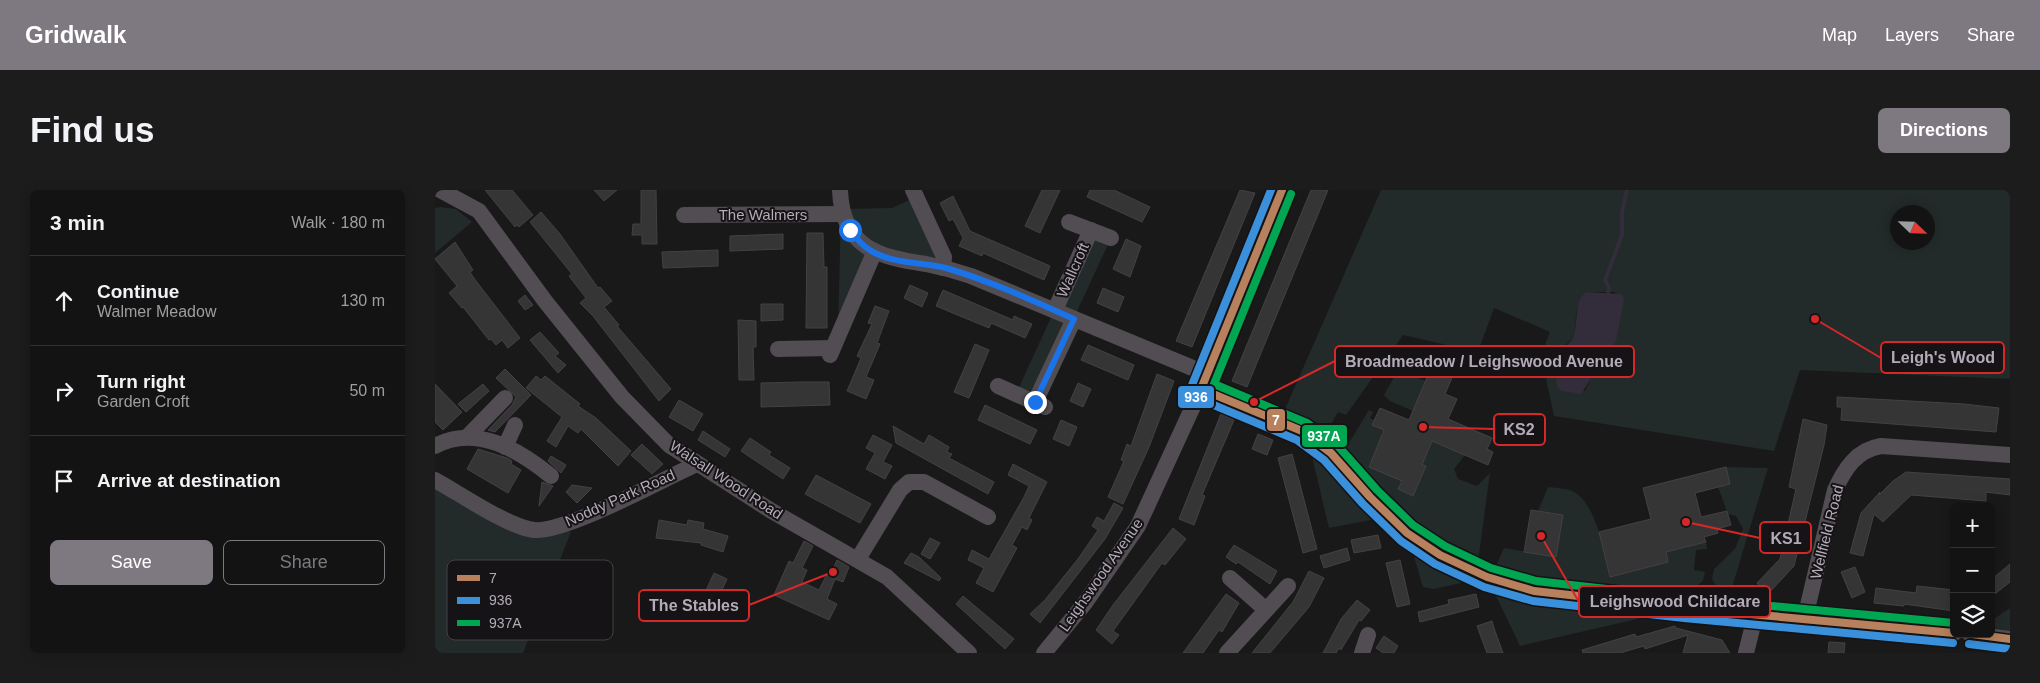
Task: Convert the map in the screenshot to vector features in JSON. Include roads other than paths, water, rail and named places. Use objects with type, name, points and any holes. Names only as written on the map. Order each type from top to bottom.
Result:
[{"type":"street","name":"Walsall Wood Road","points":[[440,190],[479,210],[545,301],[623,397],[669,445],[770,510],[887,577],[969,653]]},
{"type":"street","points":[[840,190],[843,214],[855,237],[874,253],[891,259],[943,268],[1000,286],[1204,381],[1302,431],[1331,453],[1370,497],[1407,533],[1440,555],[1487,577],[1535,591],[1950,632]]},
{"type":"street","name":"Leighswood Avenue","points":[[1045,653],[1085,603],[1138,526],[1204,381],[1282,190]]},
{"type":"street","points":[[912,196],[944,257],[943,268]]},
{"type":"street","name":"Walsall Wood Road","points":[[435,198],[461,200]]},
{"type":"street","name":"The Walmers","points":[[684,215],[843,214]]},
{"type":"street","name":"Wallcroft","points":[[1069,222],[1111,238]]},
{"type":"street","name":"Wallcroft","points":[[1055,310],[1091,230]]},
{"type":"street","points":[[778,349],[831,351],[874,253]]},
{"type":"street","points":[[998,386],[1040,405],[1074,319]]},
{"type":"street","points":[[467,437],[505,398]]},
{"type":"street","points":[[505,447],[515,425]]},
{"type":"street","points":[[435,446],[467,437],[494,442],[527,457],[551,476]]},
{"type":"street","name":"Wellfield Road","points":[[1805,618],[1835,490],[1842,474],[1860,454],[1871,448],[1881,446],[2010,455]]},
{"type":"street","name":"Noddy Park Road","points":[[435,480],[511,522],[534,530],[581,519],[697,464]]},
{"type":"street","points":[[858,559],[900,490],[909,482],[924,482],[988,517]]},
{"type":"street","points":[[1230,578],[1265,609]]},
{"type":"street","points":[[1227,653],[1265,609],[1288,586]]},
{"type":"street","points":[[1746,653],[1756,614]]},
{"type":"street","points":[[1362,653],[1368,635]]},
{"type":"street","points":[[1995,637],[2010,639]]},
{"type":"waterway","points":[[1608,292],[1609,288],[1605,280],[1622,235],[1622,212],[1627,190]]},
{"type":"place","name":"Leigh's Wood","points":[[1815,319]]},
{"type":"place","name":"Broadmeadow / Leighswood Avenue","points":[[1254,402]]},
{"type":"place","name":"KS2","points":[[1423,427]]},
{"type":"place","name":"KS1","points":[[1686,522]]},
{"type":"place","name":"Leighswood Childcare","points":[[1541,536]]},
{"type":"place","name":"The Stables","points":[[833,572]]}]
